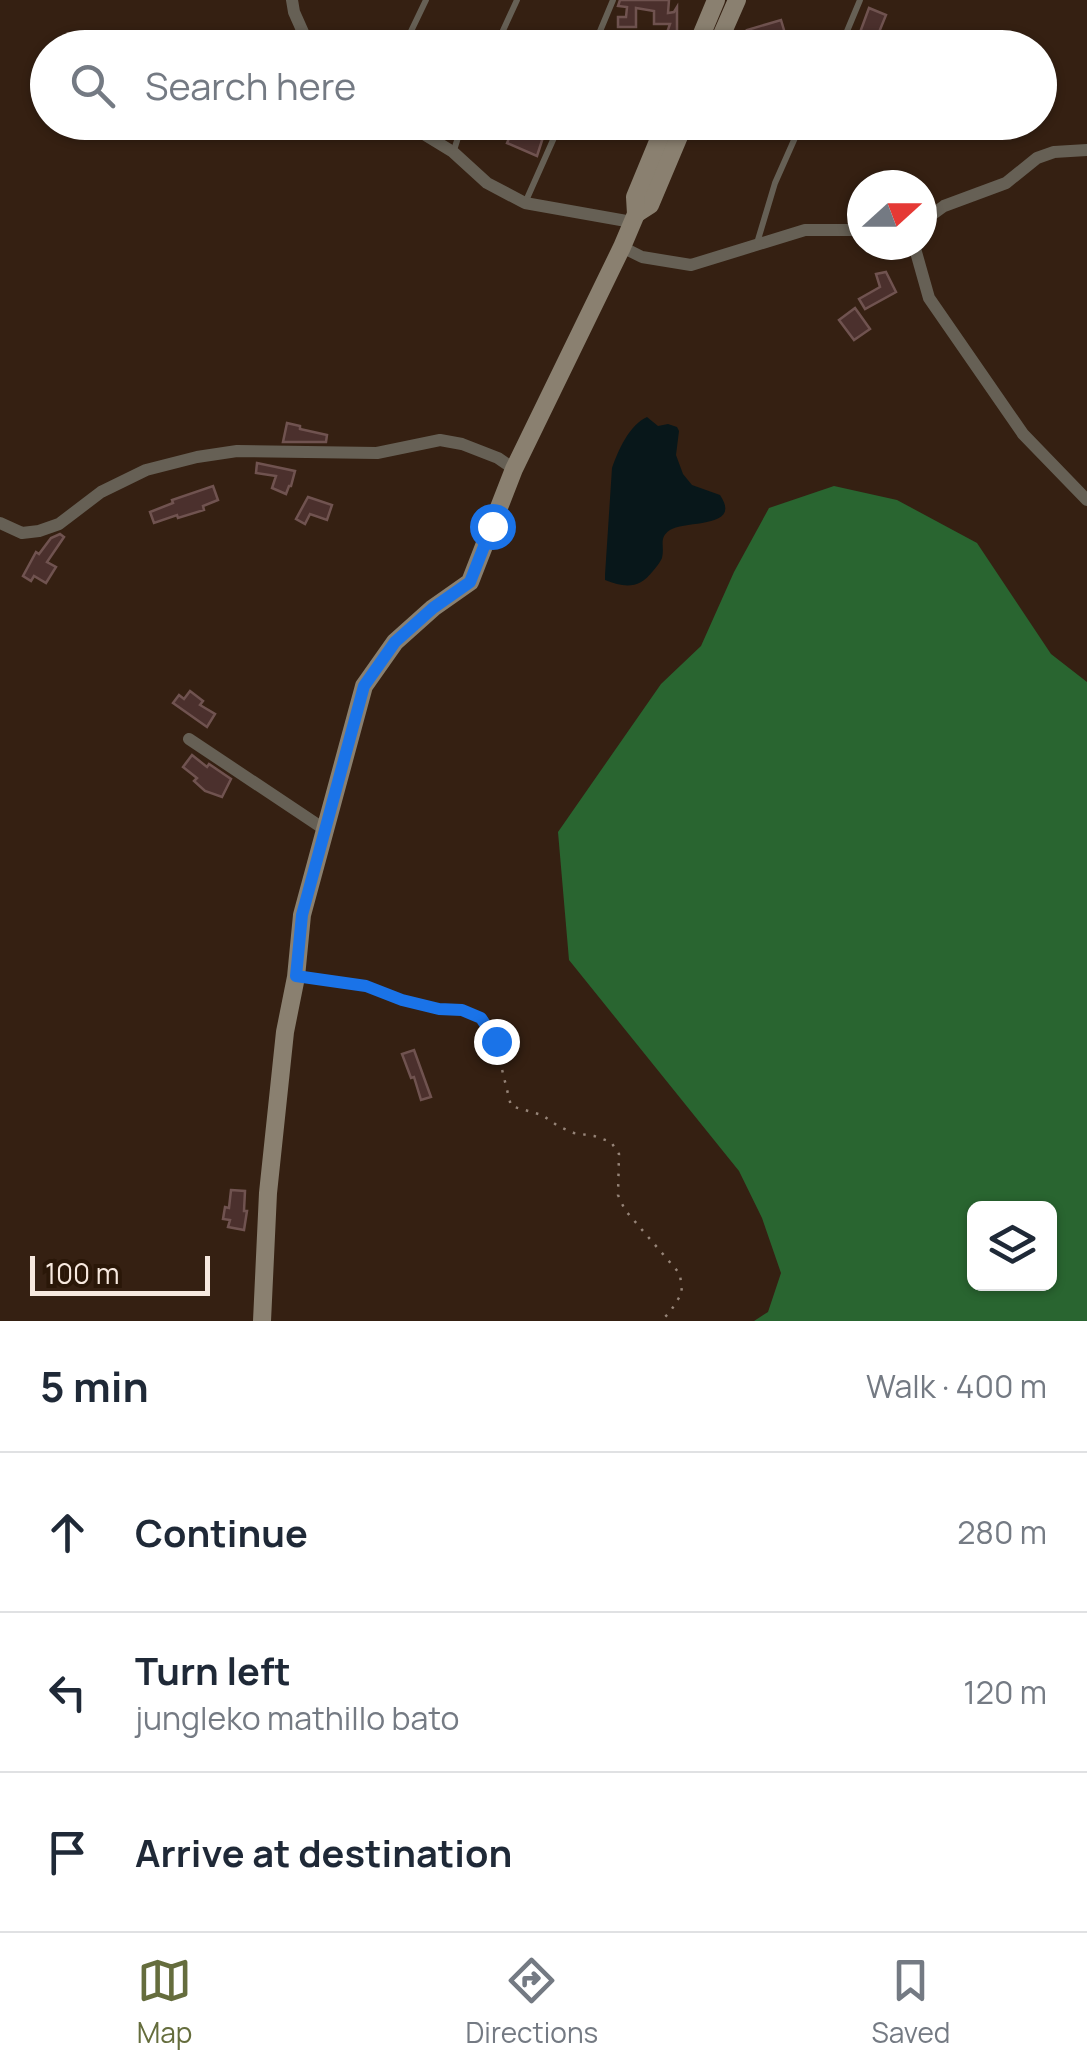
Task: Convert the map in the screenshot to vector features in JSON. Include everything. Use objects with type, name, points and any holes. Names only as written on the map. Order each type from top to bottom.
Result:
[{"type":"main road","points":[[704,30],[716,0]]},
{"type":"main road","points":[[724,30],[737,0]]},
{"type":"main road","points":[[262,1321],[268,1193],[302,915],[364,686],[395,642],[470,582],[514,469],[622,247],[634,218],[635,197],[659,140]]},
{"type":"main road","points":[[634,218],[650,205],[677,140]]},
{"type":"street","points":[[292,0],[302,30]]},
{"type":"street","points":[[433,140],[487,183],[525,203],[634,218]]},
{"type":"street","points":[[937,211],[1006,183],[1037,158],[1054,152],[1087,150]]},
{"type":"street","points":[[622,247],[642,258],[691,266],[805,230],[847,230]]},
{"type":"street","points":[[919,260],[930,298],[1023,434],[1087,500]]},
{"type":"street","points":[[0,523],[22,534],[38,531],[59,524],[101,492],[146,470],[237,451],[376,453],[440,440],[498,458],[514,469]]},
{"type":"street","points":[[190,739],[324,828]]},
{"type":"lane","points":[[411,30],[426,0]]},
{"type":"lane","points":[[504,30],[518,0]]},
{"type":"lane","points":[[600,30],[612,0]]},
{"type":"lane","points":[[848,30],[860,0]]},
{"type":"lane","points":[[453,152],[457,140]]},
{"type":"lane","points":[[525,203],[553,140]]},
{"type":"lane","points":[[756,244],[775,182],[794,140]]},
{"type":"path","points":[[296,976],[366,986],[402,1000],[462,1010],[481,1018],[496,1041],[511,1106],[542,1115],[574,1133],[611,1142],[619,1154],[618,1195],[625,1210],[680,1274],[682,1294],[660,1321]]},
{"type":"green space","points":[[834,486],[897,500],[977,543],[1051,654],[1087,682],[1087,1321],[754,1321],[768,1312],[781,1273],[762,1218],[739,1171],[569,960],[558,832],[661,684],[701,646],[734,572],[769,508]]},
{"type":"shaded area","points":[[647,417],[658,426],[677,427],[676,455],[683,474],[692,485],[720,495],[724,513],[709,522],[670,530],[663,539],[661,559],[648,577],[637,584],[619,584],[605,580],[612,468],[630,432]]},
{"type":"building","points":[[620,0],[669,0],[668,13],[677,7],[677,30],[668,30],[670,24],[654,24],[654,11],[636,8],[636,27],[618,27],[618,17],[626,17],[627,7],[618,6]]},
{"type":"building","points":[[869,8],[886,15],[880,30],[861,30]]},
{"type":"building","points":[[781,20],[784,30],[747,30]]},
{"type":"building","points":[[508,140],[542,140],[537,156],[507,143]]},
{"type":"building","points":[[886,272],[896,292],[865,309],[859,299],[880,287],[876,274]]},
{"type":"building","points":[[855,308],[870,329],[854,340],[839,320]]},
{"type":"building","points":[[287,423],[327,435],[326,442],[283,442]]},
{"type":"building","points":[[257,463],[295,471],[286,494],[272,488],[276,476],[256,473]]},
{"type":"building","points":[[213,486],[218,500],[203,506],[204,510],[154,523],[150,512]]},
{"type":"building","points":[[308,497],[332,505],[327,520],[310,514],[305,524],[296,519]]},
{"type":"building","points":[[60,534],[64,537],[47,562],[56,567],[46,583],[34,576],[31,581],[23,576],[36,552],[39,554],[51,538]]},
{"type":"building","points":[[190,691],[203,701],[200,705],[215,714],[207,727],[173,703],[179,695],[184,699]]},
{"type":"building","points":[[192,755],[231,779],[222,797],[205,791],[183,767]]},
{"type":"building","points":[[414,1050],[431,1097],[421,1100],[402,1054]]},
{"type":"building","points":[[231,1190],[245,1191],[244,1230],[228,1227],[230,1220],[223,1219]]},
{"type":"route","points":[[492,526],[470,582],[395,642],[364,686],[302,915],[296,976],[366,986],[402,1000],[462,1010],[481,1018],[496,1041]]}]
